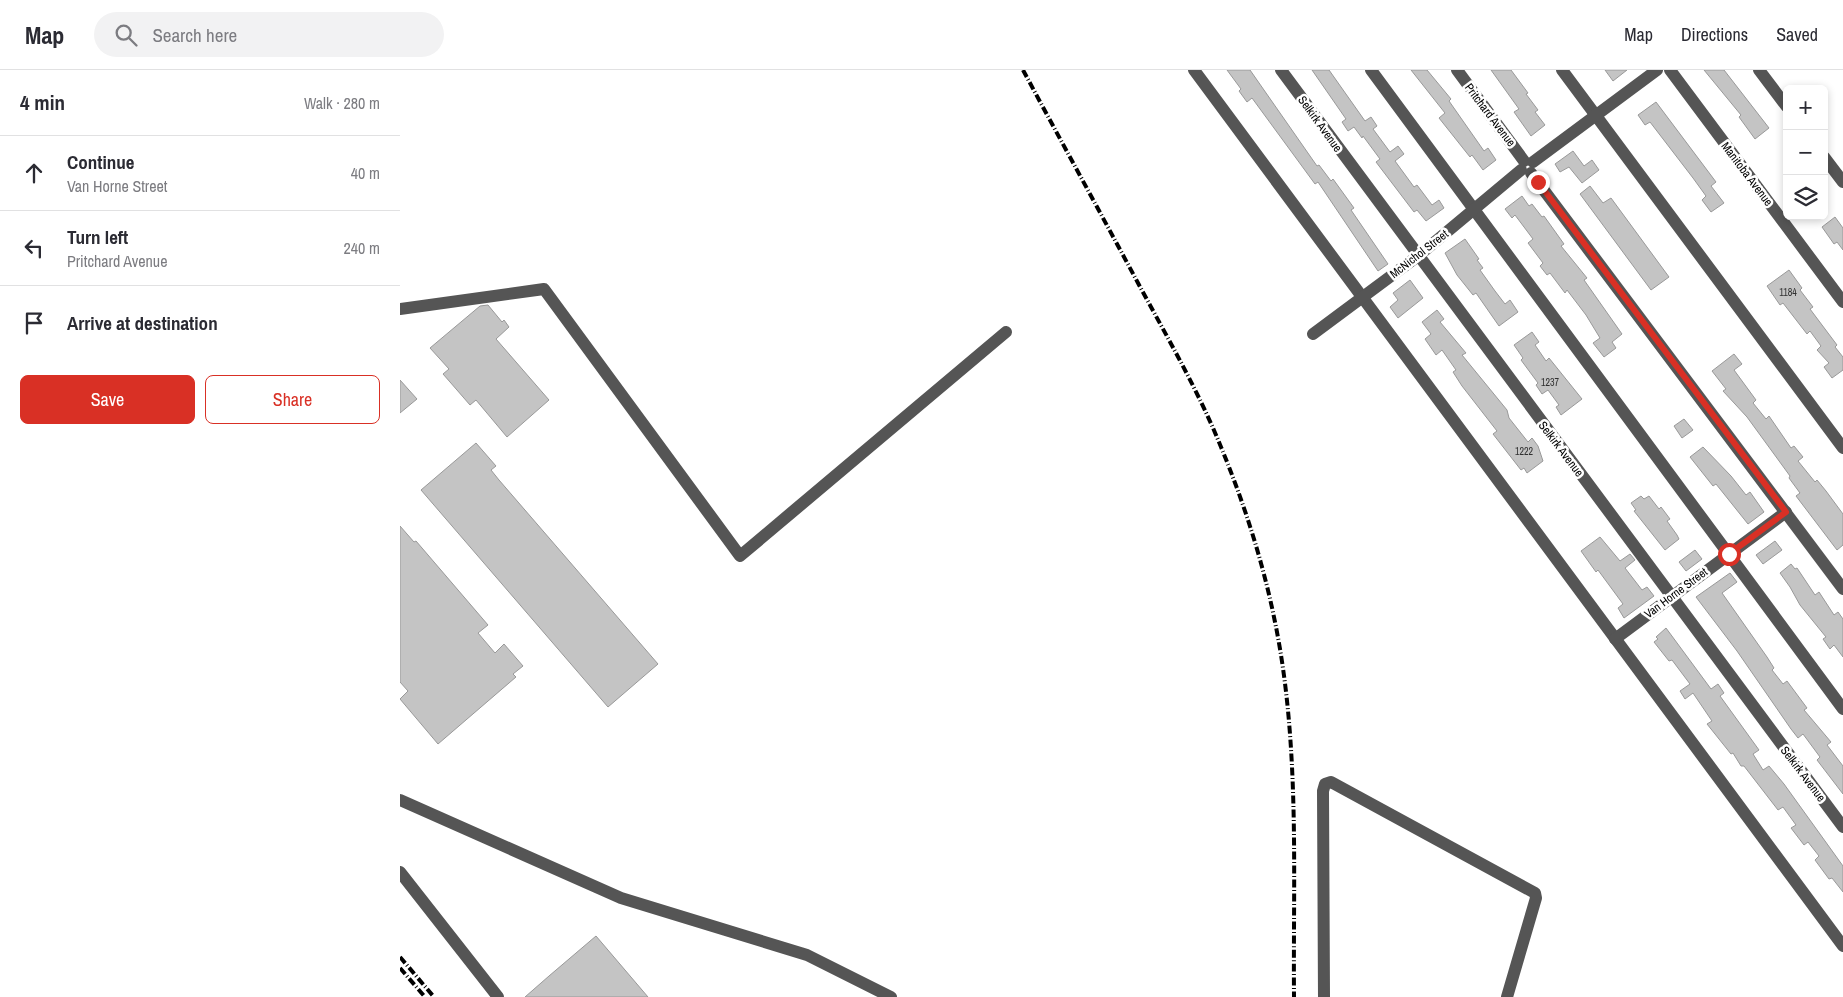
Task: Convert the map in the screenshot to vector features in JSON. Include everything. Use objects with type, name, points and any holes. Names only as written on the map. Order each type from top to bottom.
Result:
[{"type":"street","points":[[1194,70],[1843,946]]},
{"type":"street","name":"Selkirk Avenue","points":[[1281,70],[1843,827]]},
{"type":"street","points":[[1371,70],[1843,709]]},
{"type":"street","name":"Pritchard Avenue","points":[[1456,70],[1843,589]]},
{"type":"street","points":[[1562,70],[1843,448]]},
{"type":"street","name":"McNichol Street","points":[[1313,334],[1418,256],[1527,167],[1657,70]]},
{"type":"street","name":"Manitoba Avenue","points":[[1670,70],[1843,302]]},
{"type":"street","points":[[1759,70],[1783,102]]},
{"type":"street","points":[[1828,162],[1843,182]]},
{"type":"street","points":[[400,309],[544,289],[740,556],[1006,332]]},
{"type":"street","name":"Van Horne Street","points":[[1615,639],[1786,512]]},
{"type":"street","points":[[1324,997],[1323,791],[1326,784],[1331,782],[1535,892],[1536,898],[1508,997]]},
{"type":"street","points":[[400,800],[621,898],[807,955],[891,997]]},
{"type":"street","points":[[400,872],[498,997]]},
{"type":"building","points":[[1227,70],[1250,70],[1317,166],[1319,165],[1331,181],[1333,179],[1354,208],[1351,210],[1388,264],[1378,271],[1318,182],[1315,184],[1252,98],[1247,102],[1239,91],[1241,89]]},
{"type":"building","points":[[1312,70],[1329,70],[1365,121],[1371,117],[1377,126],[1373,129],[1390,152],[1398,146],[1404,154],[1395,161],[1414,187],[1417,185],[1432,205],[1439,200],[1444,208],[1426,221],[1417,210],[1414,212],[1376,162],[1380,159],[1363,136],[1362,138],[1354,127],[1348,131],[1342,122],[1346,119]]},
{"type":"building","points":[[1411,70],[1427,70],[1451,99],[1449,101],[1484,151],[1488,148],[1496,160],[1483,170],[1472,155],[1470,157],[1439,118],[1445,113]]},
{"type":"building","points":[[1491,70],[1511,70],[1528,93],[1526,94],[1538,110],[1535,112],[1545,125],[1531,136],[1514,112],[1519,109]]},
{"type":"building","points":[[1605,70],[1627,70],[1613,81]]},
{"type":"building","points":[[1704,70],[1724,70],[1769,128],[1755,139],[1739,117],[1741,115]]},
{"type":"building","points":[[1656,102],[1716,182],[1711,186],[1724,203],[1711,212],[1702,200],[1706,196],[1693,178],[1650,122],[1645,125],[1638,115]]},
{"type":"building","points":[[1573,151],[1584,166],[1592,160],[1599,170],[1582,183],[1569,167],[1560,172],[1555,164]]},
{"type":"building","points":[[1590,186],[1603,203],[1611,198],[1669,277],[1651,290],[1580,194]]},
{"type":"building","points":[[1522,196],[1529,206],[1532,204],[1542,217],[1544,216],[1564,244],[1561,246],[1587,278],[1584,280],[1622,334],[1612,342],[1616,348],[1604,357],[1593,343],[1600,338],[1586,315],[1567,290],[1565,293],[1550,273],[1547,275],[1540,266],[1543,263],[1528,243],[1533,239],[1515,215],[1512,218],[1505,209]]},
{"type":"building","points":[[1835,217],[1843,228],[1843,250],[1837,242],[1834,244],[1822,227]]},
{"type":"building","points":[[1465,239],[1479,259],[1477,260],[1483,268],[1480,270],[1495,291],[1505,304],[1510,300],[1518,312],[1499,326],[1476,293],[1473,295],[1457,275],[1445,253]]},
{"type":"building","points":[[1789,270],[1802,288],[1800,290],[1813,307],[1810,309],[1837,345],[1835,347],[1843,357],[1843,370],[1832,378],[1824,367],[1829,363],[1817,350],[1821,346],[1810,331],[1807,334],[1783,303],[1780,305],[1767,286]]},
{"type":"building","points":[[1410,280],[1423,298],[1398,318],[1390,307],[1398,300],[1393,293]]},
{"type":"building","points":[[488,305],[502,322],[504,320],[509,327],[496,339],[549,400],[507,437],[476,400],[470,405],[443,374],[449,369],[430,348],[480,306]]},
{"type":"building","points":[[1437,310],[1444,319],[1440,322],[1466,353],[1462,355],[1507,410],[1509,418],[1528,442],[1532,438],[1538,446],[1543,461],[1527,473],[1524,468],[1521,470],[1493,434],[1497,431],[1462,386],[1453,372],[1456,370],[1442,350],[1436,355],[1425,339],[1431,334],[1422,322]]},
{"type":"building","points":[[1532,332],[1539,342],[1535,345],[1546,361],[1549,358],[1582,399],[1561,415],[1556,407],[1559,405],[1548,390],[1542,394],[1536,385],[1538,383],[1521,360],[1523,358],[1514,345]]},
{"type":"building","points":[[1734,354],[1742,364],[1734,370],[1756,400],[1753,403],[1766,419],[1769,416],[1791,448],[1794,446],[1803,457],[1798,461],[1815,482],[1817,480],[1843,514],[1843,545],[1837,550],[1796,496],[1800,493],[1789,478],[1790,476],[1747,417],[1723,391],[1726,389],[1712,371]]},
{"type":"building","points":[[400,380],[417,399],[400,413]]},
{"type":"building","points":[[1684,419],[1693,430],[1682,438],[1674,426]]},
{"type":"building","points":[[476,443],[496,466],[491,470],[499,480],[658,664],[608,707],[421,490]]},
{"type":"building","points":[[1703,447],[1731,476],[1746,495],[1750,492],[1764,512],[1748,524],[1716,484],[1713,486],[1690,457]]},
{"type":"building","points":[[1641,496],[1644,499],[1649,496],[1659,509],[1661,507],[1670,519],[1667,521],[1679,539],[1665,550],[1634,511],[1636,510],[1631,503]]},
{"type":"building","points":[[400,526],[414,542],[416,541],[488,625],[478,633],[495,653],[504,644],[523,666],[513,674],[516,677],[438,744],[400,699],[408,691],[400,682]]},
{"type":"building","points":[[1600,537],[1620,561],[1630,554],[1635,560],[1625,568],[1642,590],[1647,587],[1654,596],[1624,618],[1618,608],[1623,604],[1598,570],[1596,572],[1581,551]]},
{"type":"building","points":[[1775,541],[1782,550],[1763,564],[1756,555]]},
{"type":"building","points":[[1695,550],[1702,559],[1686,571],[1679,562]]},
{"type":"building","points":[[1791,564],[1795,569],[1797,568],[1815,595],[1819,592],[1834,615],[1838,612],[1843,619],[1843,657],[1834,645],[1830,649],[1823,639],[1826,637],[1800,605],[1780,573]]},
{"type":"building","points":[[1730,573],[1737,582],[1722,593],[1767,657],[1774,668],[1772,670],[1783,684],[1787,681],[1807,708],[1804,710],[1831,742],[1827,745],[1843,766],[1843,794],[1817,760],[1820,757],[1803,734],[1798,738],[1737,651],[1696,597]]},
{"type":"building","points":[[1666,628],[1711,689],[1718,684],[1724,693],[1720,696],[1759,750],[1753,754],[1763,770],[1769,766],[1784,784],[1843,866],[1843,892],[1832,878],[1829,879],[1815,860],[1819,856],[1808,842],[1804,845],[1791,828],[1796,825],[1783,807],[1778,810],[1744,766],[1741,766],[1733,753],[1731,754],[1707,724],[1712,721],[1693,693],[1685,699],[1680,691],[1690,684],[1672,660],[1669,661],[1654,642],[1658,639],[1656,637]]},
{"type":"building","points":[[596,936],[648,997],[525,997],[549,976]]},
{"type":"railway","points":[[1023,70],[1192,384],[1229,468],[1259,555],[1275,622],[1283,668],[1292,762],[1294,809],[1294,997]]},
{"type":"railway","points":[[400,957],[434,997]]},
{"type":"railway","points":[[400,968],[425,997]]},
{"type":"route","points":[[1538,182],[1786,512],[1729,554]]}]
